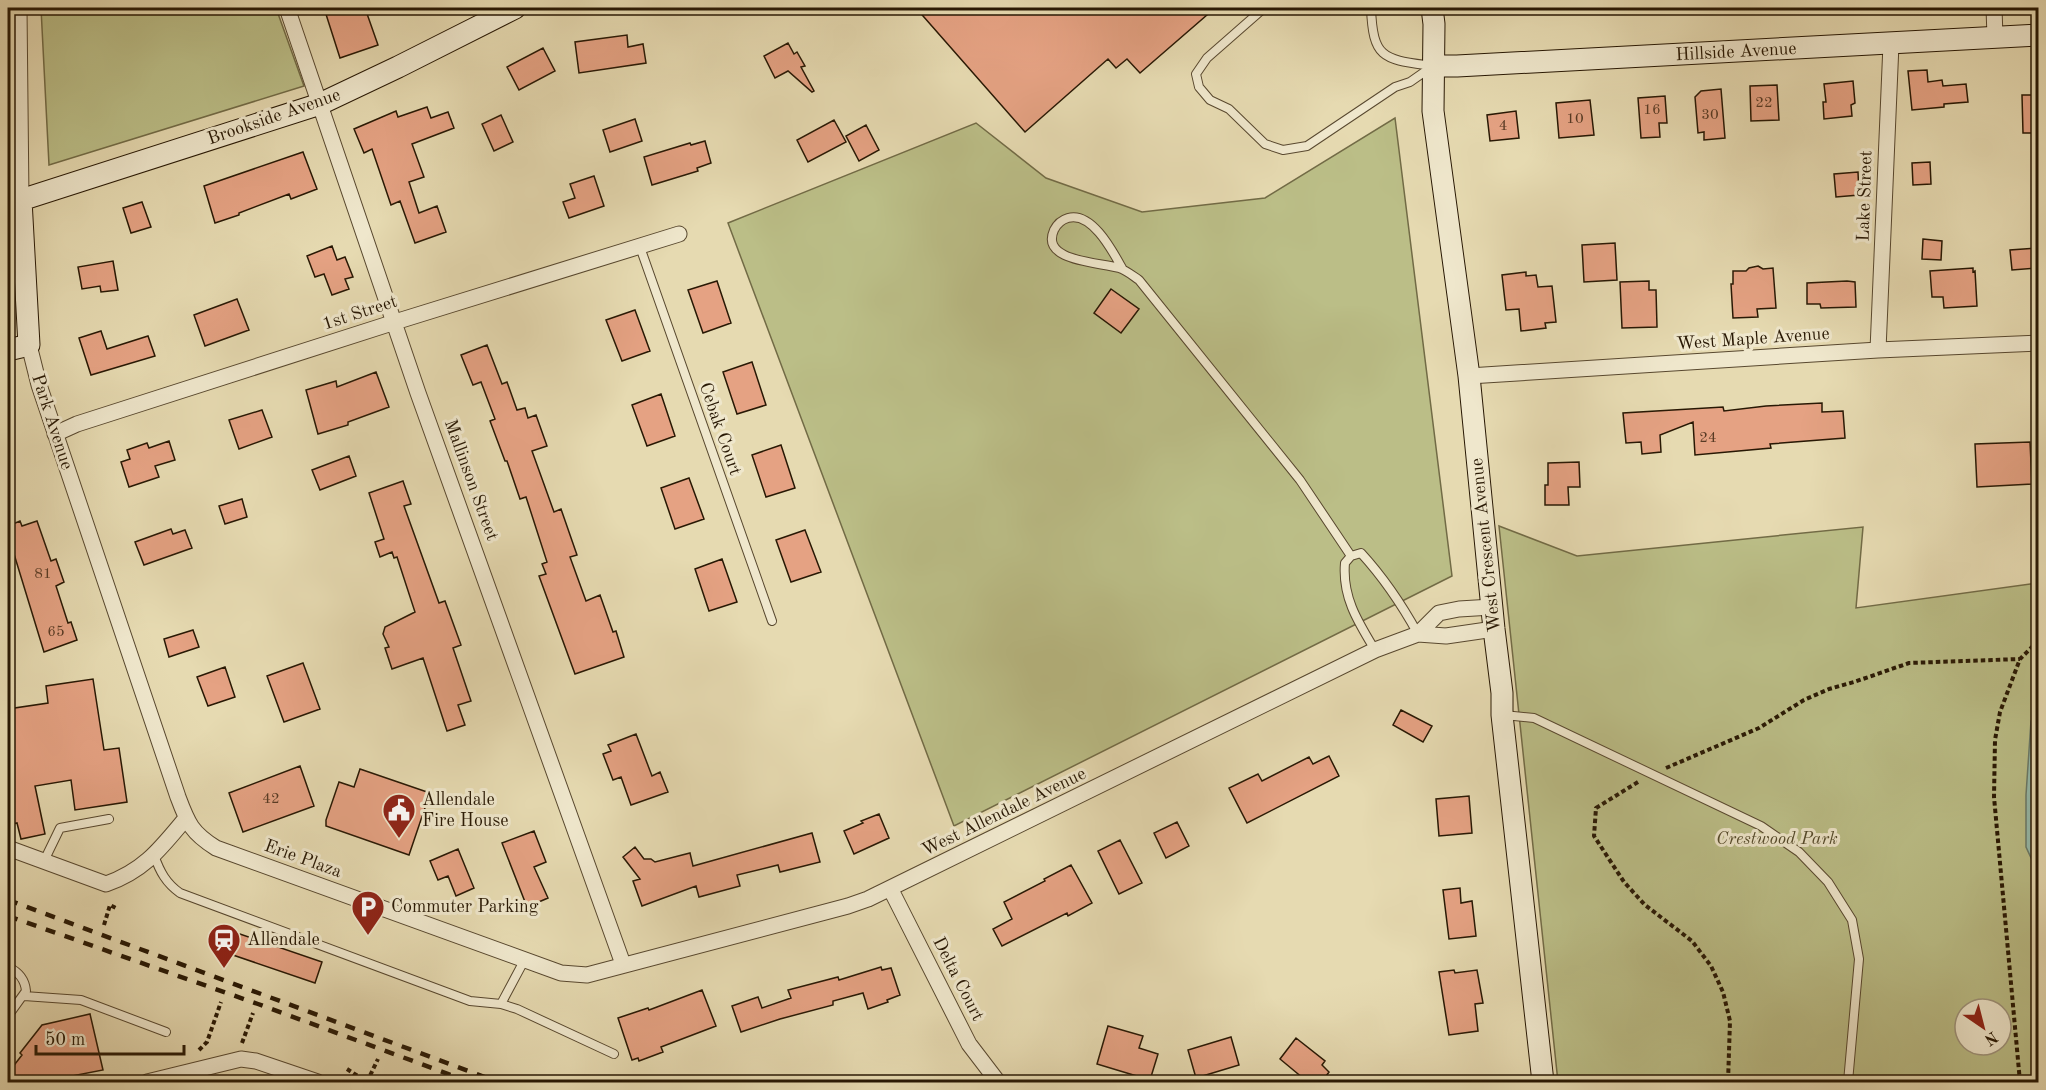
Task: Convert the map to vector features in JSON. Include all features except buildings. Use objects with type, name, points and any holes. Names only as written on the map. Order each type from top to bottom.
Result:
[{"type":"main road","name":"Brookside Avenue","points":[[21,200],[320,104],[398,68],[516,8]]},
{"type":"main road","name":"West Crescent Avenue","points":[[1432,8],[1433,111],[1469,376],[1502,693],[1502,715],[1543,1083]]},
{"type":"main road","name":"Hillside Avenue","points":[[1434,66],[2038,35]]},
{"type":"main road","name":"Park Avenue","points":[[21,200],[29,345]]},
{"type":"main road","points":[[8,350],[29,345]]},
{"type":"street","name":"Park Avenue","points":[[19,8],[21,200]]},
{"type":"street","name":"Mallinson Street","points":[[287,8],[418,393],[623,964]]},
{"type":"street","points":[[1994,8],[1995,37]]},
{"type":"street","name":"Lake Street","points":[[1878,350],[1891,44]]},
{"type":"street","name":"1st Street","points":[[55,434],[77,424],[395,322],[679,234]]},
{"type":"street","name":"West Maple Avenue","points":[[1469,376],[1878,350],[2038,343]]},
{"type":"street","name":"Park Avenue","points":[[29,345],[55,434],[186,819]]},
{"type":"street","name":"West Allendale Avenue","points":[[1418,634],[1439,613],[1492,607]]},
{"type":"street","name":"West Allendale Avenue","points":[[587,975],[848,906],[891,890],[1375,650],[1418,634],[1446,636],[1494,630]]},
{"type":"street","points":[[8,848],[106,884],[131,874],[154,855],[186,819]]},
{"type":"street","name":"Erie Plaza","points":[[186,819],[198,836],[216,848],[561,973],[587,975]]},
{"type":"street","name":"Delta Court","points":[[891,890],[969,1044],[998,1083]]},
{"type":"street","points":[[147,1083],[241,1059],[256,1060],[318,1083]]},
{"type":"lane","points":[[1264,8],[1207,58],[1196,74],[1199,87],[1210,100],[1229,109],[1265,144],[1282,150],[1307,146],[1395,87],[1410,82],[1434,66]]},
{"type":"lane","points":[[1371,8],[1372,31],[1376,45],[1385,55],[1399,60],[1434,66]]},
{"type":"lane","points":[[1122,268],[1064,256],[1054,248],[1051,237],[1057,224],[1068,218],[1081,219],[1091,224],[1110,247],[1122,268],[1138,280],[1300,480],[1351,556]]},
{"type":"lane","name":"Cebak Court","points":[[640,247],[772,621]]},
{"type":"lane","points":[[1375,650],[1356,618],[1346,588],[1345,563],[1351,556],[1361,553],[1368,560],[1418,634]]},
{"type":"lane","points":[[1502,715],[1534,718],[1761,826],[1799,852],[1828,882],[1852,920],[1859,959],[1848,1083]]},
{"type":"lane","points":[[44,861],[60,828],[109,819]]},
{"type":"lane","points":[[154,855],[162,875],[169,885],[180,893],[470,1001],[501,1004],[517,1009],[614,1054]]},
{"type":"lane","points":[[501,1004],[525,959]]},
{"type":"lane","points":[[8,967],[16,970],[25,985],[24,996],[8,1016]]},
{"type":"lane","points":[[24,996],[81,1000],[166,1032]]},
{"type":"path","points":[[2020,1083],[2014,997],[1994,797],[1995,740],[2000,712],[2020,659],[2038,641]]},
{"type":"path","points":[[1728,1083],[1730,1021],[1723,992],[1711,966],[1692,941],[1645,905],[1624,882],[1594,836],[1596,808],[1652,774],[1759,728],[1804,700],[1829,689],[1909,663],[2020,659]]},
{"type":"path","points":[[104,925],[110,905],[116,908]]},
{"type":"path","points":[[199,1050],[207,1042],[221,1002]]},
{"type":"path","points":[[241,1059],[243,1038],[253,1013]]},
{"type":"path","points":[[347,1069],[366,1082],[378,1059]]},
{"type":"green space","points":[[41,8],[276,8],[304,86],[49,165]]},
{"type":"green space","points":[[1395,118],[1452,576],[954,826],[728,223],[976,123],[1046,178],[1142,212],[1265,198]]},
{"type":"green space","name":"Crestwood Park","points":[[1499,526],[1577,556],[1863,527],[1856,608],[2038,583],[2038,1082],[1558,1082]]},
{"type":"water","points":[[2038,717],[2038,873],[2026,847],[2026,795],[2031,721]]},
{"type":"railway","points":[[8,900],[498,1082]]},
{"type":"railway","points":[[8,916],[470,1082]]},
{"type":"place","name":"Allendale Fire House","points":[[399,839]]},
{"type":"place","name":"Commuter Parking","points":[[368,936]]},
{"type":"place","name":"Allendale","points":[[224,969]]}]
